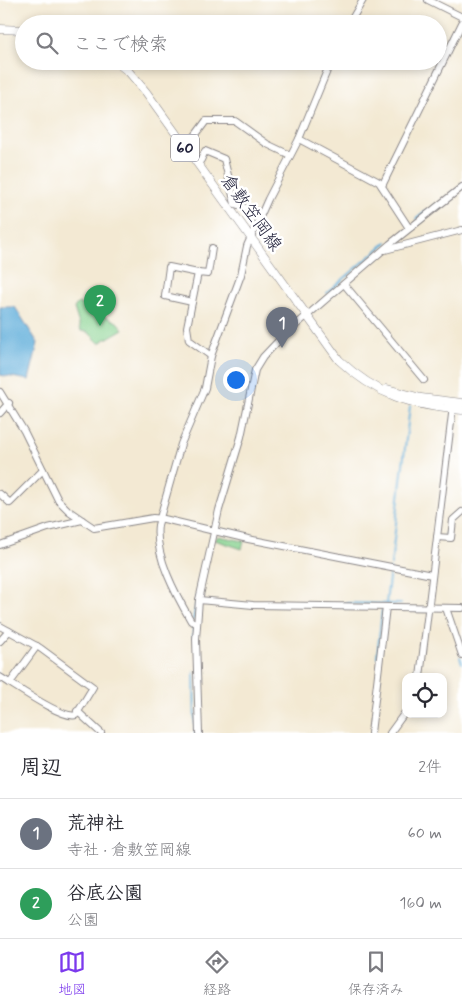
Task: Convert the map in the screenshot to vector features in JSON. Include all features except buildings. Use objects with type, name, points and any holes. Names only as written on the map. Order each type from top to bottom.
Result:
[{"type":"main road","points":[[0,29],[15,30]]},
{"type":"main road","name":"倉敷笠岡線","points":[[126,70],[146,92],[250,239],[339,360],[364,381],[380,391],[426,407],[456,405],[462,410]]},
{"type":"street","points":[[354,15],[362,0]]},
{"type":"street","points":[[428,0],[462,17]]},
{"type":"street","points":[[447,54],[462,23]]},
{"type":"street","points":[[194,623],[178,598],[159,549],[156,539],[160,518],[181,444],[205,388],[211,356],[241,274],[250,239],[299,138],[327,70]]},
{"type":"street","points":[[382,186],[439,70]]},
{"type":"street","points":[[186,148],[206,121],[235,121],[267,144],[290,155]]},
{"type":"street","points":[[299,138],[382,186],[408,227]]},
{"type":"street","points":[[201,160],[206,151],[224,159],[235,204],[261,213]]},
{"type":"street","points":[[199,733],[194,623],[213,531],[241,437],[256,370],[267,352],[306,316],[384,251],[408,227],[462,187]]},
{"type":"street","points":[[384,251],[462,230]]},
{"type":"street","points":[[192,302],[165,296],[169,267],[208,274],[212,248]]},
{"type":"street","points":[[198,273],[188,327],[189,340],[211,356]]},
{"type":"street","points":[[344,284],[424,380]]},
{"type":"street","points":[[0,392],[8,403],[58,500],[82,520],[98,529],[160,518],[213,531],[432,575]]},
{"type":"street","points":[[0,413],[8,403]]},
{"type":"street","points":[[421,673],[437,537],[456,405]]},
{"type":"street","points":[[0,494],[10,503],[43,470]]},
{"type":"street","points":[[437,537],[451,538],[453,520],[462,512]]},
{"type":"street","points":[[0,545],[48,528],[82,520]]},
{"type":"street","points":[[199,600],[253,605],[462,608]]},
{"type":"street","points":[[371,733],[386,607]]},
{"type":"street","points":[[444,608],[462,655]]},
{"type":"street","points":[[0,626],[37,646],[93,687],[76,715],[71,717],[54,710],[0,677]]},
{"type":"street","points":[[0,641],[9,631]]},
{"type":"street","points":[[10,683],[37,646]]},
{"type":"street","points":[[77,711],[101,733]]},
{"type":"street","points":[[390,733],[402,716]]},
{"type":"green space","points":[[78,303],[117,322],[123,329],[99,343],[88,332],[81,331],[74,308]]},
{"type":"green space","points":[[218,536],[244,541],[242,549],[215,540]]},
{"type":"water","points":[[0,307],[15,307],[38,343],[29,380],[0,375]]},
{"type":"waterway","points":[[416,219],[428,210]]},
{"type":"waterway","points":[[327,293],[387,242]]},
{"type":"waterway","points":[[391,565],[410,406]]},
{"type":"waterway","points":[[445,534],[449,533]]},
{"type":"waterway","points":[[386,604],[390,569]]},
{"type":"waterway","points":[[193,620],[200,583]]},
{"type":"waterway","points":[[340,603],[401,604]]},
{"type":"waterway","points":[[377,657],[382,610]]},
{"type":"waterway","points":[[193,625],[193,637]]},
{"type":"waterway","points":[[460,657],[462,663]]},
{"type":"waterway","points":[[194,672],[195,733]]},
{"type":"place","name":"谷底公園","points":[[100,326]]},
{"type":"place","name":"荒神社","points":[[282,348]]}]
